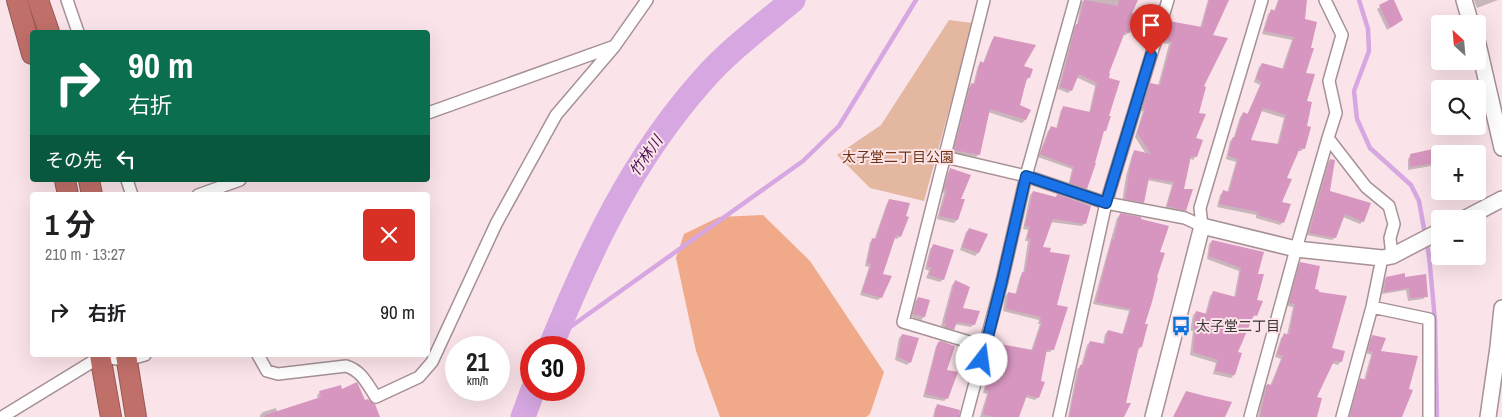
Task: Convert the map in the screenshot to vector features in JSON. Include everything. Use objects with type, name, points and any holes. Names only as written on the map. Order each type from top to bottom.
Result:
[{"type":"highway","points":[[17,0],[30,47]]},
{"type":"highway","points":[[38,0],[47,30]]},
{"type":"highway","points":[[100,357],[110,417]]},
{"type":"highway","points":[[133,357],[136,417]]},
{"type":"street","points":[[68,0],[77,30]]},
{"type":"street","points":[[259,357],[267,371],[278,374],[346,366],[354,368],[360,372],[376,398],[419,377],[432,362],[496,224],[556,115],[614,47],[647,0]]},
{"type":"street","points":[[984,0],[904,322],[986,347]]},
{"type":"street","points":[[966,417],[986,347],[1026,176],[1074,0]]},
{"type":"street","points":[[1059,417],[1106,203],[1168,0]]},
{"type":"street","points":[[1153,417],[1202,226],[1200,208],[1262,0]]},
{"type":"street","points":[[1250,417],[1336,113],[1329,81],[1342,35],[1325,0]]},
{"type":"street","points":[[1464,0],[1468,15]]},
{"type":"street","points":[[430,112],[614,47]]},
{"type":"street","points":[[1484,70],[1502,148]]},
{"type":"street","points":[[1328,138],[1366,187],[1389,206],[1394,224],[1387,257],[1342,417]]},
{"type":"street","points":[[945,157],[1026,176],[1106,203],[1185,218],[1202,226],[1296,250],[1387,257],[1431,235]]},
{"type":"street","points":[[206,192],[234,182]]},
{"type":"street","points":[[1481,210],[1502,199]]},
{"type":"street","points":[[1372,306],[1429,319],[1429,417]]},
{"type":"street","points":[[1488,417],[1502,308]]},
{"type":"street","points":[[2,417],[98,357]]},
{"type":"green space","name":"太子堂二丁目公園","points":[[949,20],[973,23],[924,201],[870,188],[837,155],[881,125]]},
{"type":"shaded area","points":[[763,215],[810,261],[884,372],[870,414],[866,417],[720,417],[696,351],[676,258],[684,234],[719,217]]},
{"type":"building","points":[[1084,0],[1118,6],[1119,0],[1138,0],[1132,13],[1136,14],[1130,33],[1125,32],[1109,73],[1109,78],[1120,81],[1109,116],[1111,116],[1106,131],[1104,131],[1087,189],[1070,183],[1074,167],[1040,154],[1051,126],[1057,128],[1063,106],[1090,112],[1091,110],[1097,83],[1079,74],[1072,91],[1060,87]]},
{"type":"building","points":[[1209,0],[1229,0],[1213,35],[1228,38],[1204,86],[1206,87],[1199,113],[1206,114],[1196,138],[1203,140],[1197,157],[1191,156],[1184,189],[1193,189],[1186,211],[1167,206],[1174,182],[1149,178],[1144,203],[1125,199],[1134,150],[1151,154],[1137,133],[1145,109],[1143,108],[1150,83],[1160,85],[1172,42],[1164,40],[1169,21],[1202,27]]},
{"type":"building","points":[[1279,0],[1307,0],[1305,19],[1317,22],[1311,48],[1314,48],[1306,73],[1315,74],[1307,101],[1312,102],[1307,126],[1311,127],[1305,149],[1300,148],[1287,178],[1292,179],[1282,202],[1291,204],[1284,223],[1258,215],[1259,212],[1219,204],[1223,190],[1229,192],[1238,159],[1228,156],[1233,137],[1235,137],[1243,112],[1248,114],[1262,82],[1256,79],[1262,63],[1284,69],[1294,37],[1264,31],[1271,9],[1275,11]],"holes":[[[1263,108],[1286,115],[1279,144],[1251,140]]]},
{"type":"building","points":[[1389,0],[1394,0],[1403,20],[1390,28],[1379,5]]},
{"type":"building","points":[[994,36],[1036,45],[1024,66],[1033,69],[1030,78],[1027,78],[1020,105],[1031,110],[1026,120],[990,109],[980,155],[954,150],[971,83],[975,84],[980,61],[984,63]]},
{"type":"building","points":[[1431,149],[1431,164],[1410,167],[1410,154]]},
{"type":"building","points":[[1330,159],[1335,160],[1330,191],[1371,203],[1364,222],[1345,214],[1336,238],[1309,233]]},
{"type":"building","points":[[950,168],[971,175],[961,199],[965,199],[958,220],[939,216],[947,190],[944,189]]},
{"type":"building","points":[[1033,191],[1056,197],[1057,194],[1091,206],[1086,224],[1053,219],[1043,247],[1051,248],[1050,252],[1070,255],[1057,305],[1068,307],[1054,350],[1047,349],[1041,381],[1045,382],[1039,398],[1027,395],[1019,417],[994,417],[983,414],[989,391],[985,390],[990,372],[993,373],[999,344],[1033,350],[1042,322],[1040,321],[1041,317],[1006,309],[1008,292],[1017,294],[1022,272],[1025,273],[1031,239],[1027,238],[1030,227],[1025,226]]},
{"type":"building","points":[[889,199],[910,203],[906,216],[909,217],[901,237],[896,235],[883,274],[892,276],[882,298],[862,292],[871,264],[867,263],[872,238],[876,239]]},
{"type":"building","points":[[1120,213],[1141,217],[1141,219],[1169,226],[1160,252],[1165,253],[1145,324],[1148,324],[1142,347],[1139,347],[1126,403],[1131,403],[1124,417],[1069,417],[1080,365],[1083,365],[1090,341],[1105,344],[1108,330],[1123,334],[1131,309],[1096,302]]},
{"type":"building","points":[[969,228],[988,234],[979,253],[962,247]]},
{"type":"building","points":[[1212,240],[1264,252],[1258,274],[1264,274],[1257,300],[1263,301],[1257,316],[1254,315],[1238,352],[1242,353],[1235,375],[1215,371],[1218,360],[1193,352],[1195,329],[1193,328],[1196,311],[1207,314],[1213,291],[1236,297],[1241,268],[1209,256]]},
{"type":"building","points":[[933,244],[954,250],[944,280],[929,275],[931,268],[927,266]]},
{"type":"building","points":[[1300,262],[1320,266],[1315,289],[1319,290],[1319,292],[1347,296],[1332,348],[1345,351],[1342,362],[1334,361],[1317,397],[1322,398],[1317,417],[1260,417],[1267,384],[1272,385],[1283,356],[1277,354],[1284,333],[1289,335],[1295,304],[1289,303]]},
{"type":"building","points":[[1405,273],[1405,277],[1426,274],[1428,297],[1410,298],[1409,288],[1384,292],[1386,277]]},
{"type":"building","points":[[955,280],[970,287],[963,308],[980,311],[975,325],[957,322],[954,330],[945,327],[946,323],[944,323]]},
{"type":"building","points":[[918,297],[930,300],[925,317],[913,314]]},
{"type":"building","points":[[902,334],[919,338],[911,363],[898,357]]},
{"type":"building","points":[[1372,335],[1386,338],[1381,351],[1418,356],[1409,389],[1413,390],[1402,417],[1350,417],[1360,378],[1366,380],[1373,352],[1368,351]]},
{"type":"building","points":[[941,341],[955,346],[947,370],[958,372],[948,399],[925,394],[938,342]]},
{"type":"building","points":[[357,382],[365,400],[368,399],[375,404],[380,417],[265,417],[265,415],[321,397],[319,391],[341,385],[342,389]]},
{"type":"building","points":[[1186,391],[1232,402],[1225,417],[1173,417]]},
{"type":"building","points":[[937,404],[960,410],[959,417],[934,417]]},
{"type":"waterway","name":"竹林川","points":[[555,336],[597,241],[654,142],[677,111],[712,70],[793,0]]},
{"type":"waterway","points":[[556,336],[803,161],[839,126],[916,0]]},
{"type":"waterway","points":[[1359,0],[1368,29],[1369,51],[1354,91],[1357,119],[1370,148],[1411,185],[1419,201],[1429,256],[1435,320],[1437,417]]},
{"type":"waterway","name":"竹林川","points":[[523,417],[529,401]]},
{"type":"place","name":"太子堂二丁目","points":[[1181,326]]},
{"type":"route","points":[[982,360],[1026,176],[1106,203],[1151,55]]}]
